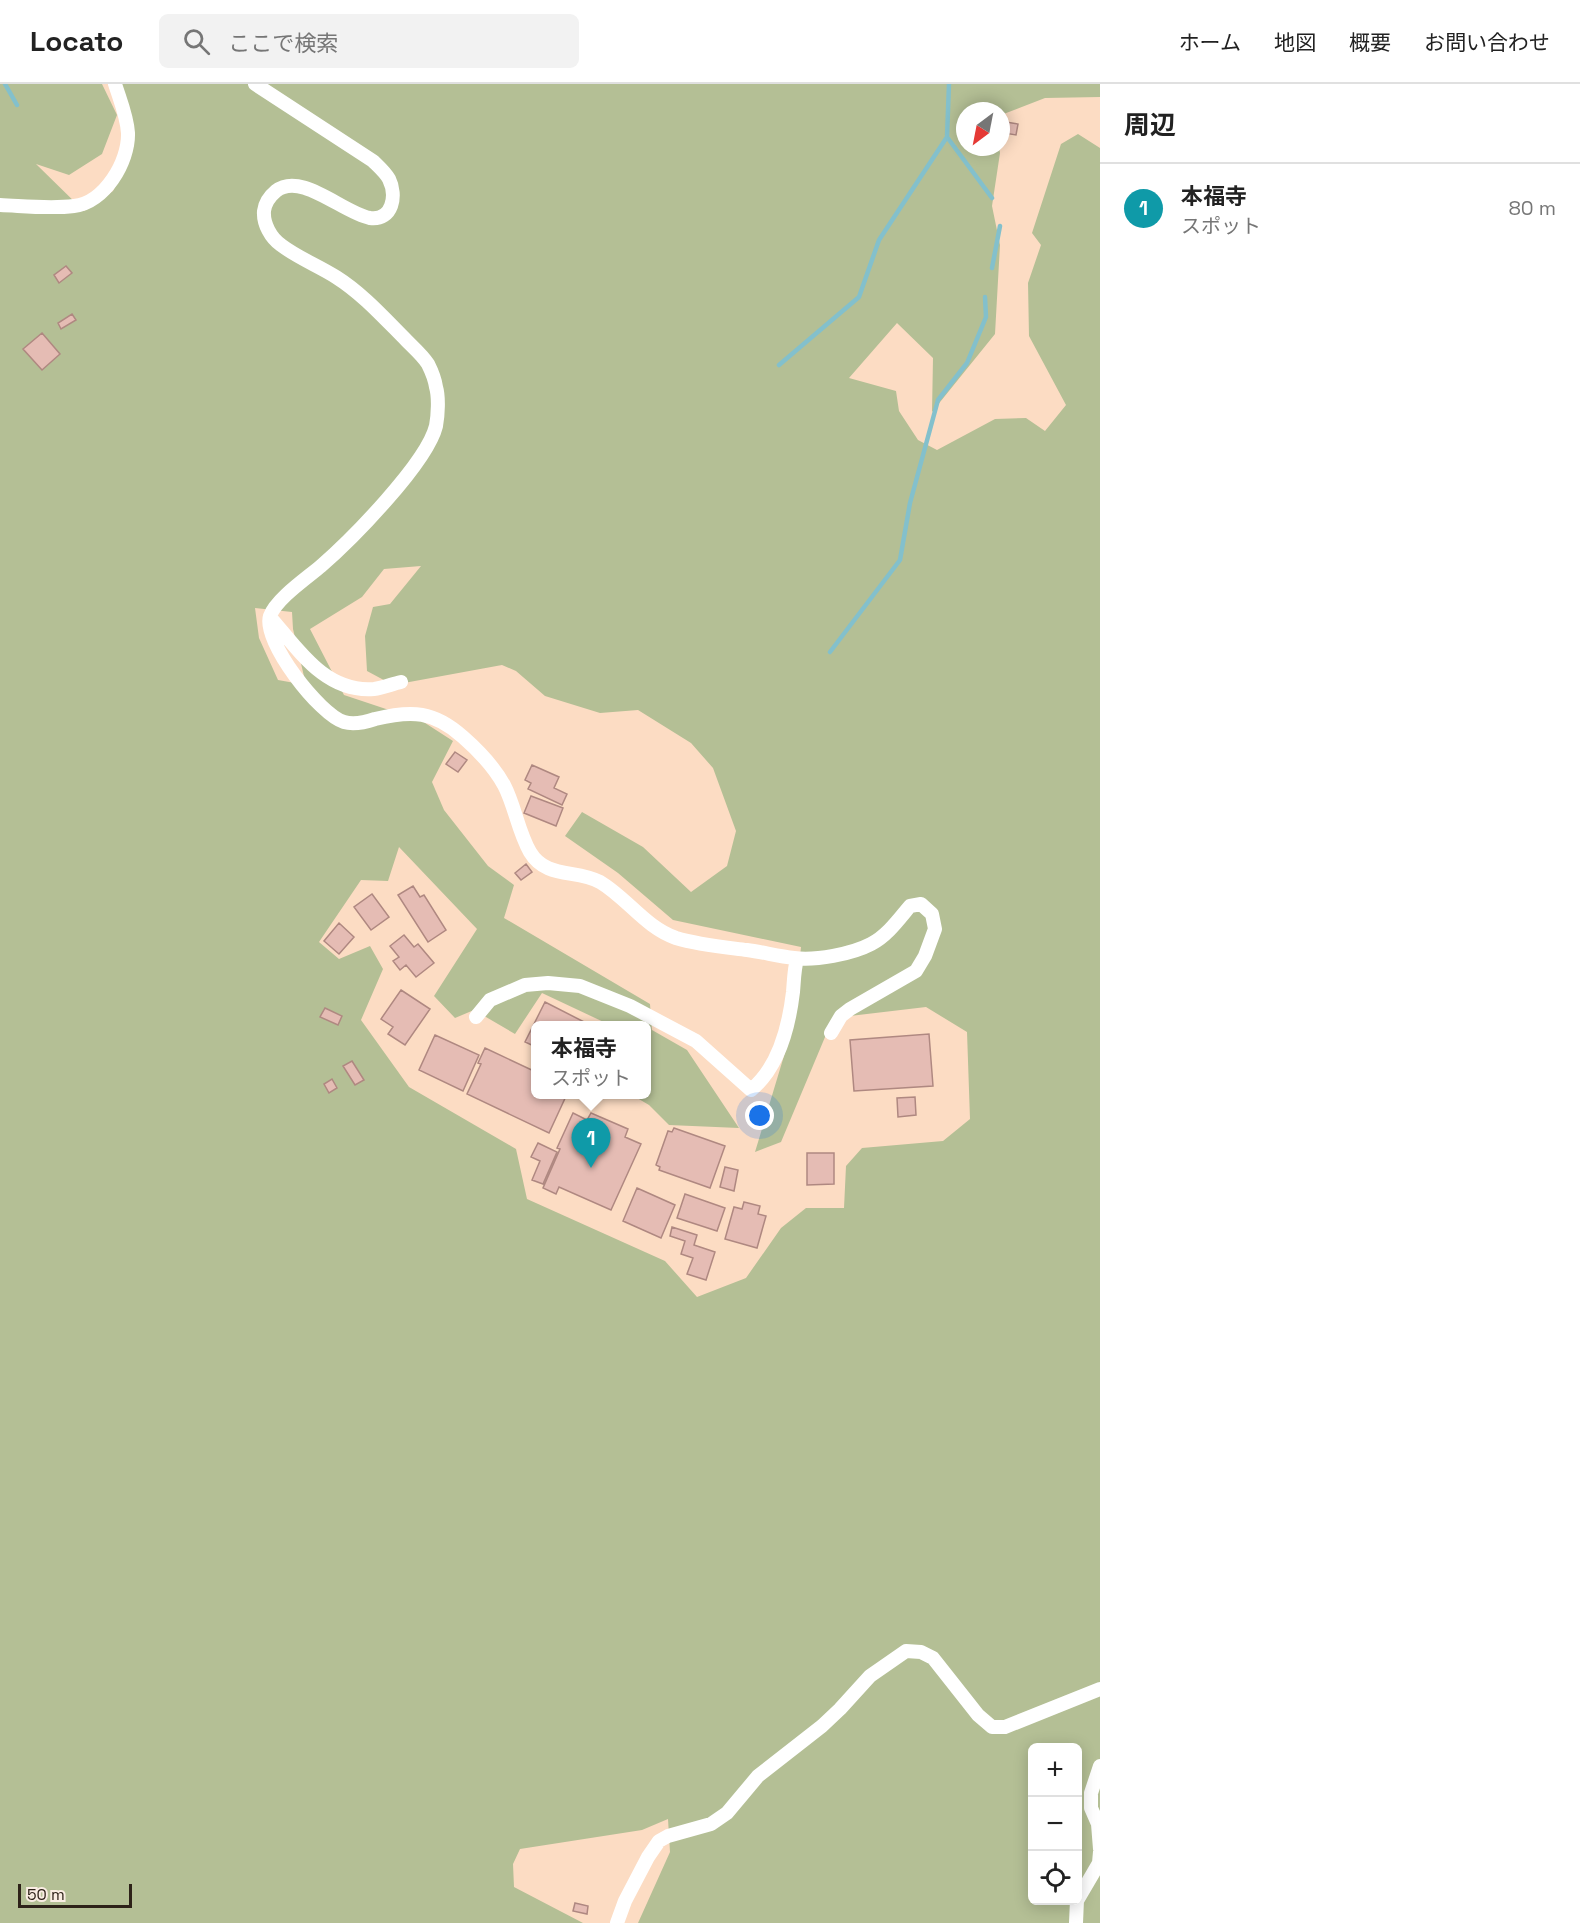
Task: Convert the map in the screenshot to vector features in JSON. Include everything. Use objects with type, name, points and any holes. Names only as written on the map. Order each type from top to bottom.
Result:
[{"type":"street","points":[[0,205],[77,206],[102,193],[115,177],[123,158],[128,135],[123,108],[115,84]]},
{"type":"street","points":[[255,84],[373,161],[387,176],[394,193],[392,207],[383,216],[375,219],[356,214],[309,189],[291,184],[278,189],[267,201],[264,215],[270,234],[281,245],[338,278],[372,306],[427,362],[438,390],[436,427],[417,462],[344,545],[278,603],[270,617],[270,630],[276,646],[311,697],[328,713],[344,722],[362,723],[397,714],[426,714],[451,727],[492,766],[505,787],[531,854],[546,868],[560,873],[588,876],[604,884],[656,928],[671,936],[698,944],[764,952],[797,959],[847,953],[874,943],[910,906],[921,904],[932,914],[935,929],[925,956],[916,971],[850,1009],[841,1016],[831,1033]]},
{"type":"street","points":[[270,617],[322,675],[343,687],[373,689],[401,682]]},
{"type":"street","points":[[476,1017],[490,1000],[525,986],[548,982],[580,986],[630,1006],[696,1041],[751,1090],[761,1081],[780,1047],[786,1030],[797,959]]},
{"type":"street","points":[[617,1923],[624,1901],[659,1840],[711,1824],[727,1813],[758,1776],[828,1720],[870,1676],[906,1651],[921,1652],[933,1658],[978,1715],[992,1727],[1005,1727],[1100,1689]]},
{"type":"street","points":[[1082,1892],[1099,1863],[1098,1824],[1090,1808],[1091,1793],[1100,1766]]},
{"type":"street","points":[[1076,1923],[1077,1905]]},
{"type":"green space","points":[[0,84],[102,84],[117,115],[102,154],[69,175],[36,164],[84,211],[113,191],[129,156],[121,84],[1100,84],[1100,97],[1045,98],[1010,112],[1010,102],[956,102],[956,156],[1000,156],[992,206],[1000,245],[995,334],[932,412],[933,358],[897,323],[849,378],[896,391],[899,411],[918,440],[937,450],[995,419],[1026,418],[1045,431],[1066,405],[1029,336],[1028,283],[1041,245],[1032,233],[1061,144],[1078,134],[1100,148],[1100,1923],[638,1923],[670,1852],[668,1819],[642,1830],[520,1849],[513,1864],[514,1887],[583,1923],[0,1923]],"holes":[[[421,566],[390,604],[373,607],[365,636],[367,671],[393,685],[502,665],[516,671],[545,696],[600,713],[638,710],[691,743],[713,768],[736,831],[727,866],[691,892],[643,847],[582,812],[565,836],[618,873],[673,920],[801,947],[793,1026],[755,1152],[781,1142],[833,1018],[926,1007],[967,1032],[970,1119],[943,1141],[862,1148],[846,1166],[844,1208],[806,1208],[781,1228],[746,1278],[697,1297],[665,1261],[527,1199],[516,1149],[409,1087],[361,1020],[383,969],[370,946],[339,959],[319,942],[361,880],[388,881],[399,847],[477,929],[434,996],[455,1018],[474,1010],[515,1034],[542,993],[602,1021],[651,1021],[651,1099],[639,1099],[649,1105],[669,1125],[739,1128],[687,1050],[652,1030],[650,1004],[504,918],[514,885],[488,866],[444,810],[432,782],[453,741],[422,721],[344,695],[310,629],[362,597],[384,569]],[[255,608],[292,612],[293,629],[306,685],[278,680],[259,638]]]},
{"type":"building","points":[[1010,123],[1018,124],[1016,135],[1010,134]]},
{"type":"building","points":[[66,266],[72,273],[59,283],[54,275]]},
{"type":"building","points":[[72,314],[76,320],[61,329],[58,323]]},
{"type":"building","points":[[42,333],[60,354],[42,370],[23,349]]},
{"type":"building","points":[[455,752],[467,760],[458,772],[446,764]]},
{"type":"building","points":[[532,765],[559,777],[554,788],[567,794],[562,805],[528,789],[531,783],[525,780]]},
{"type":"building","points":[[531,796],[563,808],[556,826],[524,813]]},
{"type":"building","points":[[526,864],[532,872],[521,880],[515,873]]},
{"type":"building","points":[[413,886],[420,897],[424,895],[446,930],[428,942],[398,895]]},
{"type":"building","points":[[372,894],[389,917],[371,930],[354,907]]},
{"type":"building","points":[[339,923],[354,937],[339,954],[324,941]]},
{"type":"building","points":[[404,935],[414,947],[418,944],[434,963],[416,977],[406,965],[400,970],[393,961],[399,957],[390,946]]},
{"type":"building","points":[[401,990],[430,1009],[405,1045],[388,1034],[393,1027],[381,1019]]},
{"type":"building","points":[[545,1002],[582,1021],[536,1021]]},
{"type":"building","points":[[325,1008],[342,1016],[338,1025],[320,1017]]},
{"type":"building","points":[[531,1030],[531,1045],[525,1042]]},
{"type":"building","points":[[929,1034],[933,1086],[854,1091],[850,1040]]},
{"type":"building","points":[[435,1035],[479,1055],[463,1091],[419,1070]]},
{"type":"building","points":[[485,1048],[531,1070],[531,1099],[565,1099],[549,1133],[467,1094],[481,1064],[478,1063]]},
{"type":"building","points":[[352,1061],[364,1080],[355,1085],[343,1066]]},
{"type":"building","points":[[332,1079],[337,1088],[329,1093],[324,1084]]},
{"type":"building","points":[[915,1097],[916,1115],[898,1117],[897,1098]]},
{"type":"building","points":[[573,1113],[587,1120],[591,1113],[628,1129],[625,1137],[641,1144],[611,1210],[559,1187],[556,1194],[543,1188],[560,1149],[557,1148]]},
{"type":"building","points":[[674,1128],[725,1146],[710,1188],[659,1170],[660,1167],[656,1165],[668,1131],[672,1132]]},
{"type":"building","points":[[538,1143],[557,1152],[543,1184],[532,1180],[540,1161],[531,1157]]},
{"type":"building","points":[[807,1153],[834,1153],[834,1184],[807,1185]]},
{"type":"building","points":[[725,1167],[738,1170],[734,1191],[720,1187]]},
{"type":"building","points":[[637,1188],[675,1205],[661,1238],[623,1221]]},
{"type":"building","points":[[685,1194],[725,1208],[717,1231],[677,1218]]},
{"type":"building","points":[[744,1202],[760,1206],[758,1214],[766,1216],[757,1248],[725,1239],[734,1207],[742,1209]]},
{"type":"building","points":[[672,1227],[697,1235],[694,1245],[715,1252],[706,1280],[687,1274],[693,1258],[681,1254],[685,1241],[670,1236]]},
{"type":"building","points":[[575,1903],[588,1906],[587,1914],[573,1911]]},
{"type":"waterway","points":[[5,84],[17,105]]},
{"type":"waterway","points":[[779,365],[859,297],[879,240],[947,137],[949,84]]},
{"type":"waterway","points":[[947,137],[992,198]]},
{"type":"waterway","points":[[992,268],[1000,226]]},
{"type":"waterway","points":[[830,652],[900,560],[910,503],[938,400],[967,363],[986,317],[985,297]]},
{"type":"place","name":"本福寺","points":[[591,1168]]}]
